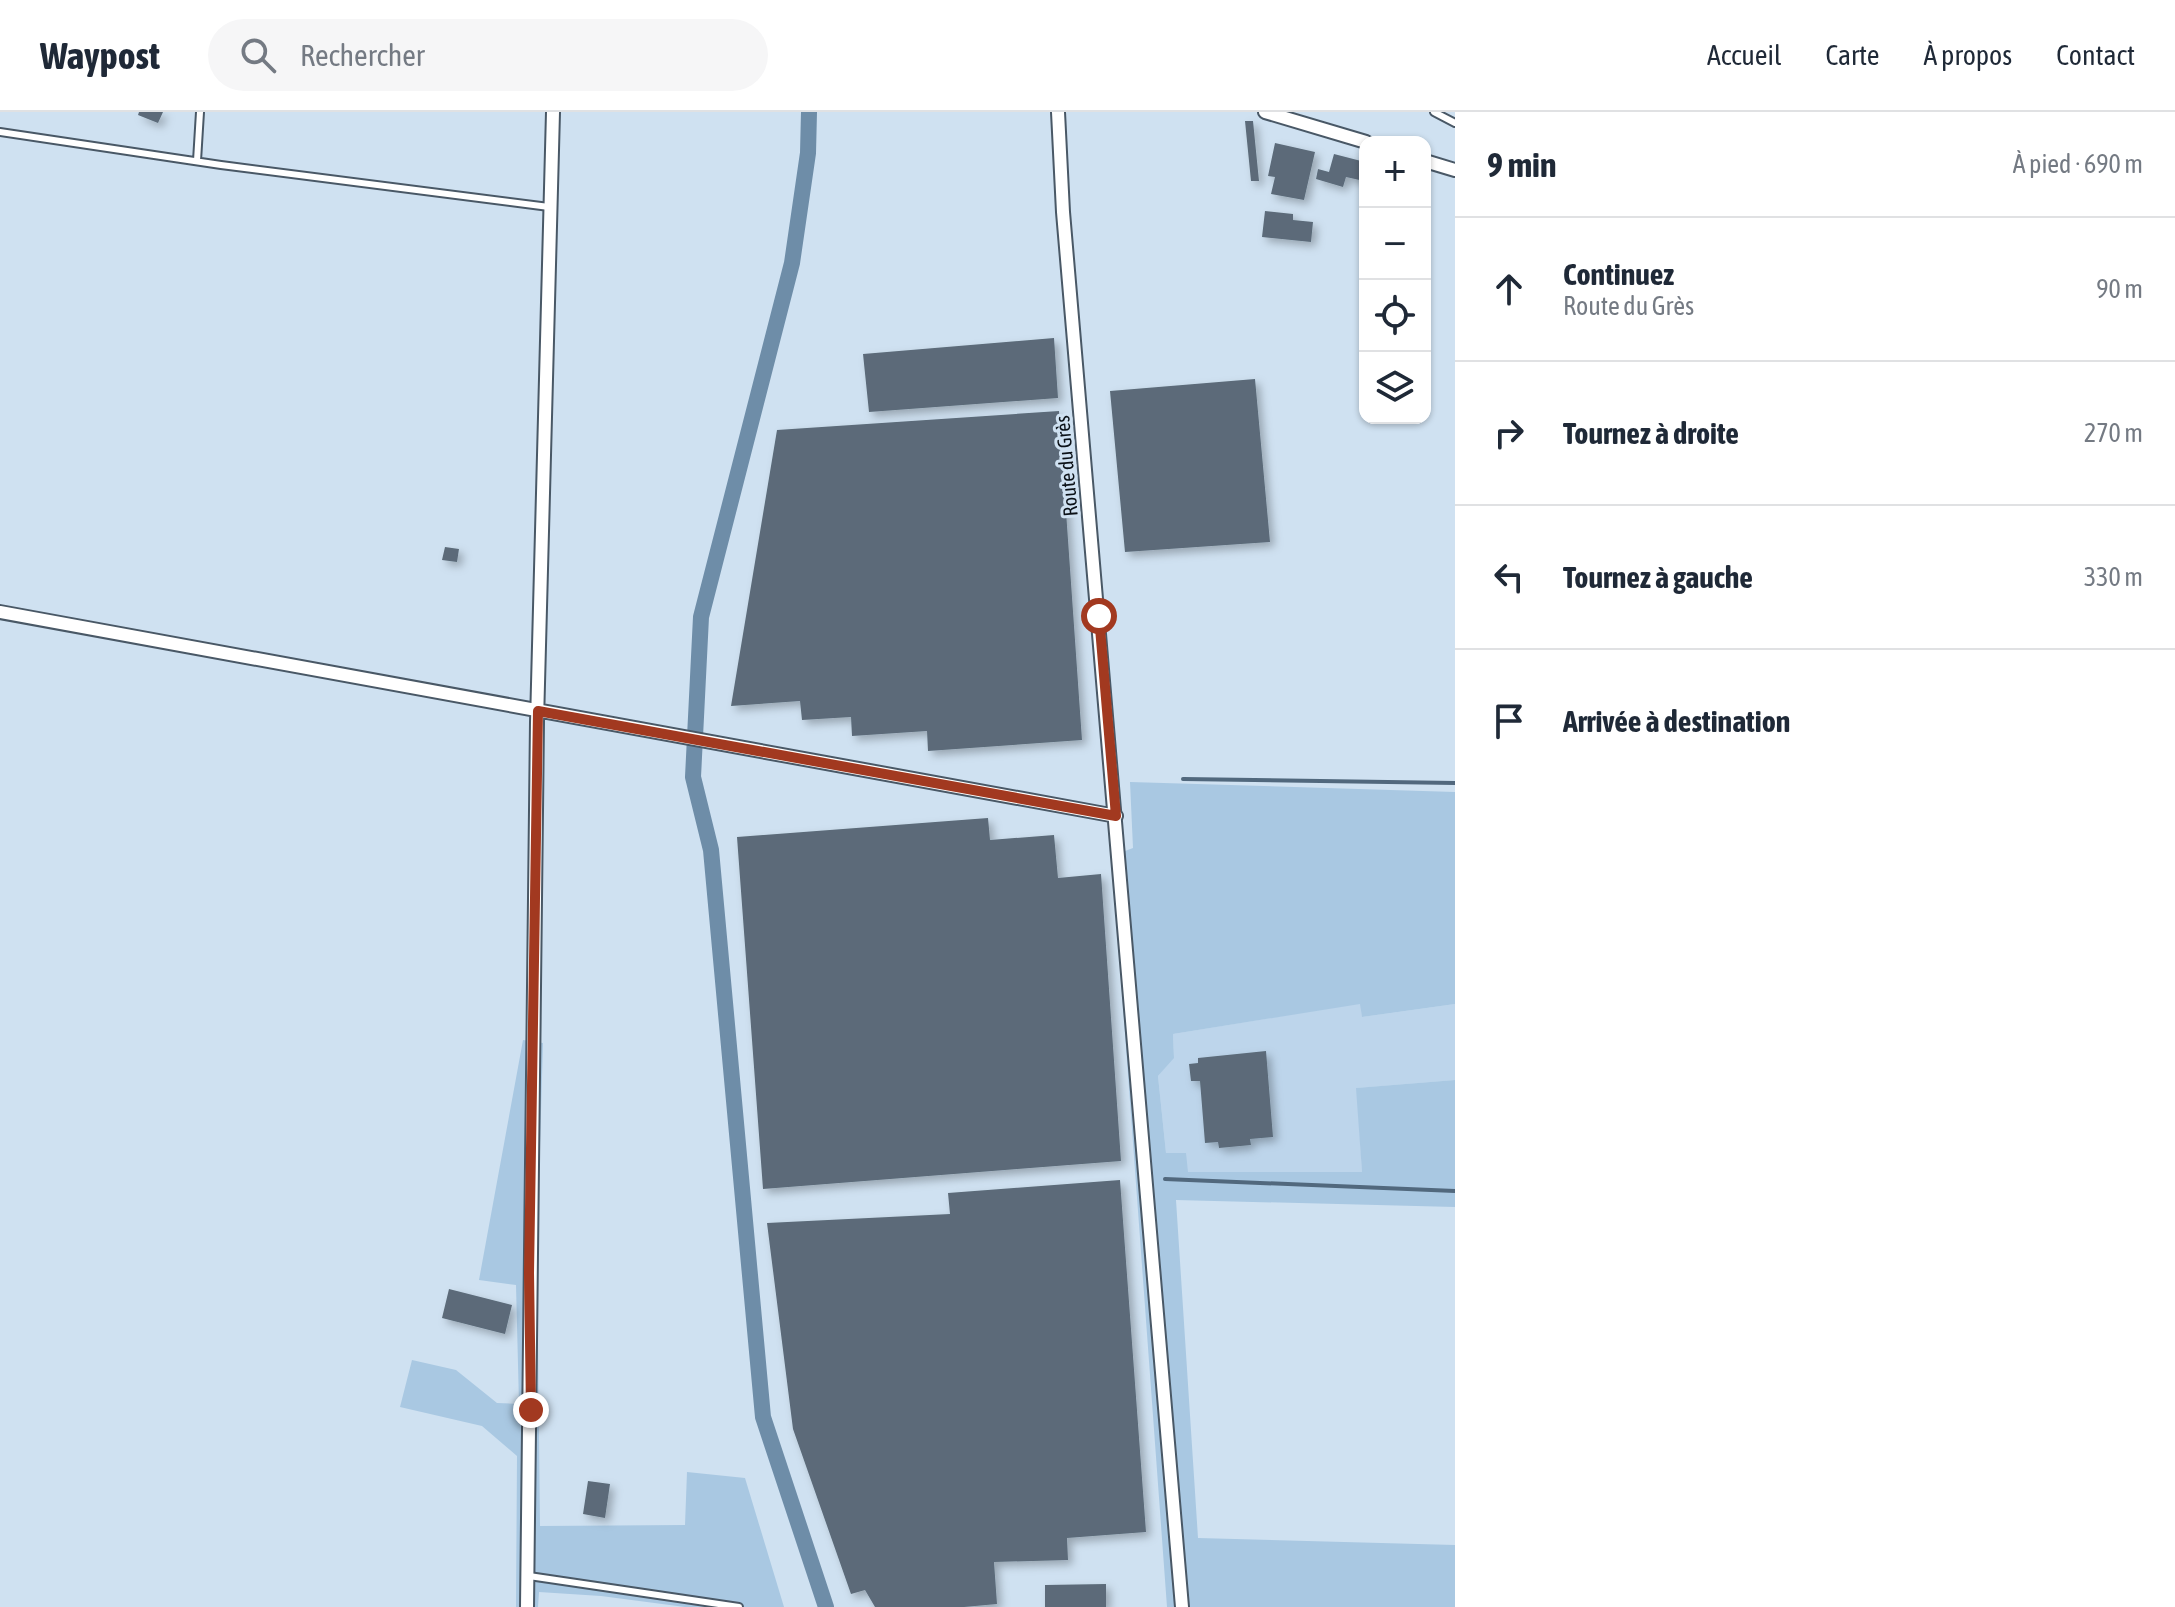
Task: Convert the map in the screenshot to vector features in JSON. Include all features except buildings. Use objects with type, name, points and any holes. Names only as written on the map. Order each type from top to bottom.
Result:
[{"type":"street","points":[[527,1607],[538,711],[553,112]]},
{"type":"street","name":"Route du Grès","points":[[1058,112],[1063,212],[1182,1607]]},
{"type":"street","points":[[1265,112],[1359,140]]},
{"type":"street","points":[[1431,163],[1455,170]]},
{"type":"street","points":[[0,612],[1116,816]]},
{"type":"lane","points":[[197,161],[200,112]]},
{"type":"lane","points":[[1434,112],[1455,123]]},
{"type":"lane","points":[[0,132],[549,207]]},
{"type":"lane","points":[[529,1576],[739,1607]]},
{"type":"shaded area","points":[[1130,782],[1455,792],[1455,1004],[1362,1017],[1360,1004],[1173,1034],[1174,1058],[1158,1076],[1166,1153],[1186,1153],[1188,1172],[1362,1172],[1356,1088],[1455,1080],[1455,1207],[1176,1200],[1198,1538],[1455,1545],[1455,1607],[1167,1607],[1112,856],[1133,848]]},
{"type":"shaded area","points":[[1361,1003],[1362,1017],[1455,1004],[1455,1080],[1357,1088],[1362,1172],[1188,1172],[1166,1153],[1158,1076],[1174,1057],[1173,1034]]},
{"type":"shaded area","points":[[523,1040],[543,1043],[537,1249],[540,1526],[685,1525],[687,1472],[745,1478],[784,1607],[685,1607],[539,1592],[538,1607],[516,1607],[517,1456],[482,1426],[400,1407],[412,1360],[456,1370],[497,1403],[519,1404],[516,1285],[479,1280]]},
{"type":"waterway","points":[[809,112],[808,153],[792,263],[701,617],[693,777],[711,850],[763,1417],[826,1607]]},
{"type":"waterway","points":[[1183,779],[1455,783]]},
{"type":"waterway","points":[[1165,1179],[1455,1191]]},
{"type":"route","points":[[531,1410],[529,1273],[538,711],[1116,816],[1099,616]]}]
